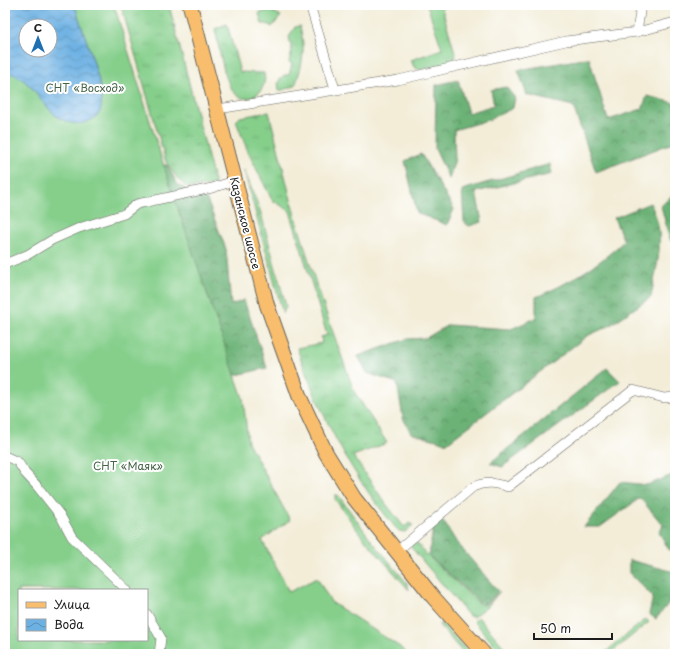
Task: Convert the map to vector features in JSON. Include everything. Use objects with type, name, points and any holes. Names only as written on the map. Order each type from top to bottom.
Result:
[{"type":"main road","points":[[190,5],[218,109]]},
{"type":"main road","name":"Казанское шоссе","points":[[218,109],[234,181],[266,305],[300,398],[326,453],[354,498],[396,552],[433,597],[484,654]]},
{"type":"street","points":[[310,5],[335,89]]},
{"type":"street","points":[[637,32],[641,5]]},
{"type":"street","points":[[218,109],[398,80],[570,40],[637,32],[675,22]]},
{"type":"street","points":[[5,264],[27,255],[52,240],[79,228],[124,214],[137,204],[212,188],[234,181]]},
{"type":"street","points":[[396,552],[473,487],[481,483],[489,482],[508,487],[633,390],[664,398],[675,397]]},
{"type":"street","points":[[5,456],[18,462],[25,473],[60,515],[72,537],[126,589]]},
{"type":"street","points":[[148,616],[160,638],[159,654]]},
{"type":"green space","name":"СНТ «Маяк»","points":[[5,5],[114,5],[172,192],[243,398],[248,442],[290,520],[262,540],[289,592],[317,578],[331,602],[400,647],[407,654],[5,654]]},
{"type":"green space","points":[[121,5],[169,5],[215,184],[197,187],[186,186],[181,183],[166,162]]},
{"type":"green space","points":[[427,5],[441,5],[456,56],[452,62],[420,70],[414,67],[411,60],[442,49]]},
{"type":"green space","points":[[270,10],[281,16],[272,27],[267,24],[262,24],[259,13]]},
{"type":"green space","points":[[227,24],[240,72],[264,73],[265,80],[263,87],[255,96],[244,98],[238,96],[233,91],[227,78],[215,29]]},
{"type":"green space","points":[[300,26],[303,42],[303,56],[298,78],[295,86],[279,91],[278,82],[284,75],[289,75],[292,64],[289,62],[292,51],[289,37],[295,27]]},
{"type":"green space","points":[[589,58],[608,120],[642,109],[647,96],[675,103],[675,142],[596,172],[573,106],[527,95],[518,70]]},
{"type":"green space","points":[[458,80],[468,113],[494,105],[491,90],[506,87],[515,98],[513,108],[488,120],[454,130],[455,159],[449,179],[435,149],[436,85]]},
{"type":"green space","points":[[269,112],[294,212],[317,287],[354,391],[387,443],[353,456],[386,504],[404,527],[410,523],[413,525],[405,532],[399,531],[395,527],[368,492],[341,449],[324,416],[297,348],[322,343],[321,337],[327,335],[290,211],[272,200],[248,152],[236,121],[240,117]]},
{"type":"green space","points":[[421,154],[454,209],[447,225],[417,213],[405,161]]},
{"type":"green space","points":[[550,164],[552,174],[476,192],[482,222],[469,226],[464,222],[462,190]]},
{"type":"green space","points":[[167,165],[178,185],[207,200],[226,249],[231,305],[244,300],[267,368],[215,380],[150,166]]},
{"type":"green space","points":[[244,170],[260,210],[286,306],[283,314]]},
{"type":"green space","points":[[675,192],[675,247],[670,239],[661,206]]},
{"type":"green space","points":[[650,203],[658,226],[659,238],[658,261],[651,297],[609,326],[587,336],[447,443],[411,433],[403,418],[397,383],[367,373],[358,356],[407,339],[426,338],[448,325],[511,329],[536,318],[536,297],[560,286],[594,266],[624,241],[614,218]]},
{"type":"green space","points":[[607,368],[620,381],[502,467],[490,463]]},
{"type":"green space","points":[[675,474],[675,552],[669,550],[659,532],[663,525],[640,498],[600,527],[584,527],[620,482],[647,485]]},
{"type":"green space","points":[[335,495],[338,495],[372,541],[407,583],[409,590],[361,535],[335,499]]},
{"type":"green space","points":[[442,519],[457,543],[498,591],[490,600],[482,604],[429,556],[433,528]]},
{"type":"green space","points":[[415,541],[428,556],[481,605],[490,602],[500,591],[487,607],[473,617],[469,616],[411,547],[411,543]]},
{"type":"green space","points":[[629,560],[675,572],[675,595],[656,619],[649,614],[653,597],[629,573]]},
{"type":"green space","points":[[478,617],[510,654],[502,654],[474,621]]},
{"type":"green space","points":[[646,619],[649,622],[609,654],[603,654]]},
{"type":"green space","points":[[441,622],[470,654],[464,654],[439,625]]},
{"type":"water","points":[[5,5],[75,5],[97,74],[101,101],[100,111],[93,118],[83,123],[72,123],[65,121],[49,109],[27,83],[13,74],[5,72]]},
{"type":"park label","name":"СНТ «Восход»","points":[[85,88]]}]
